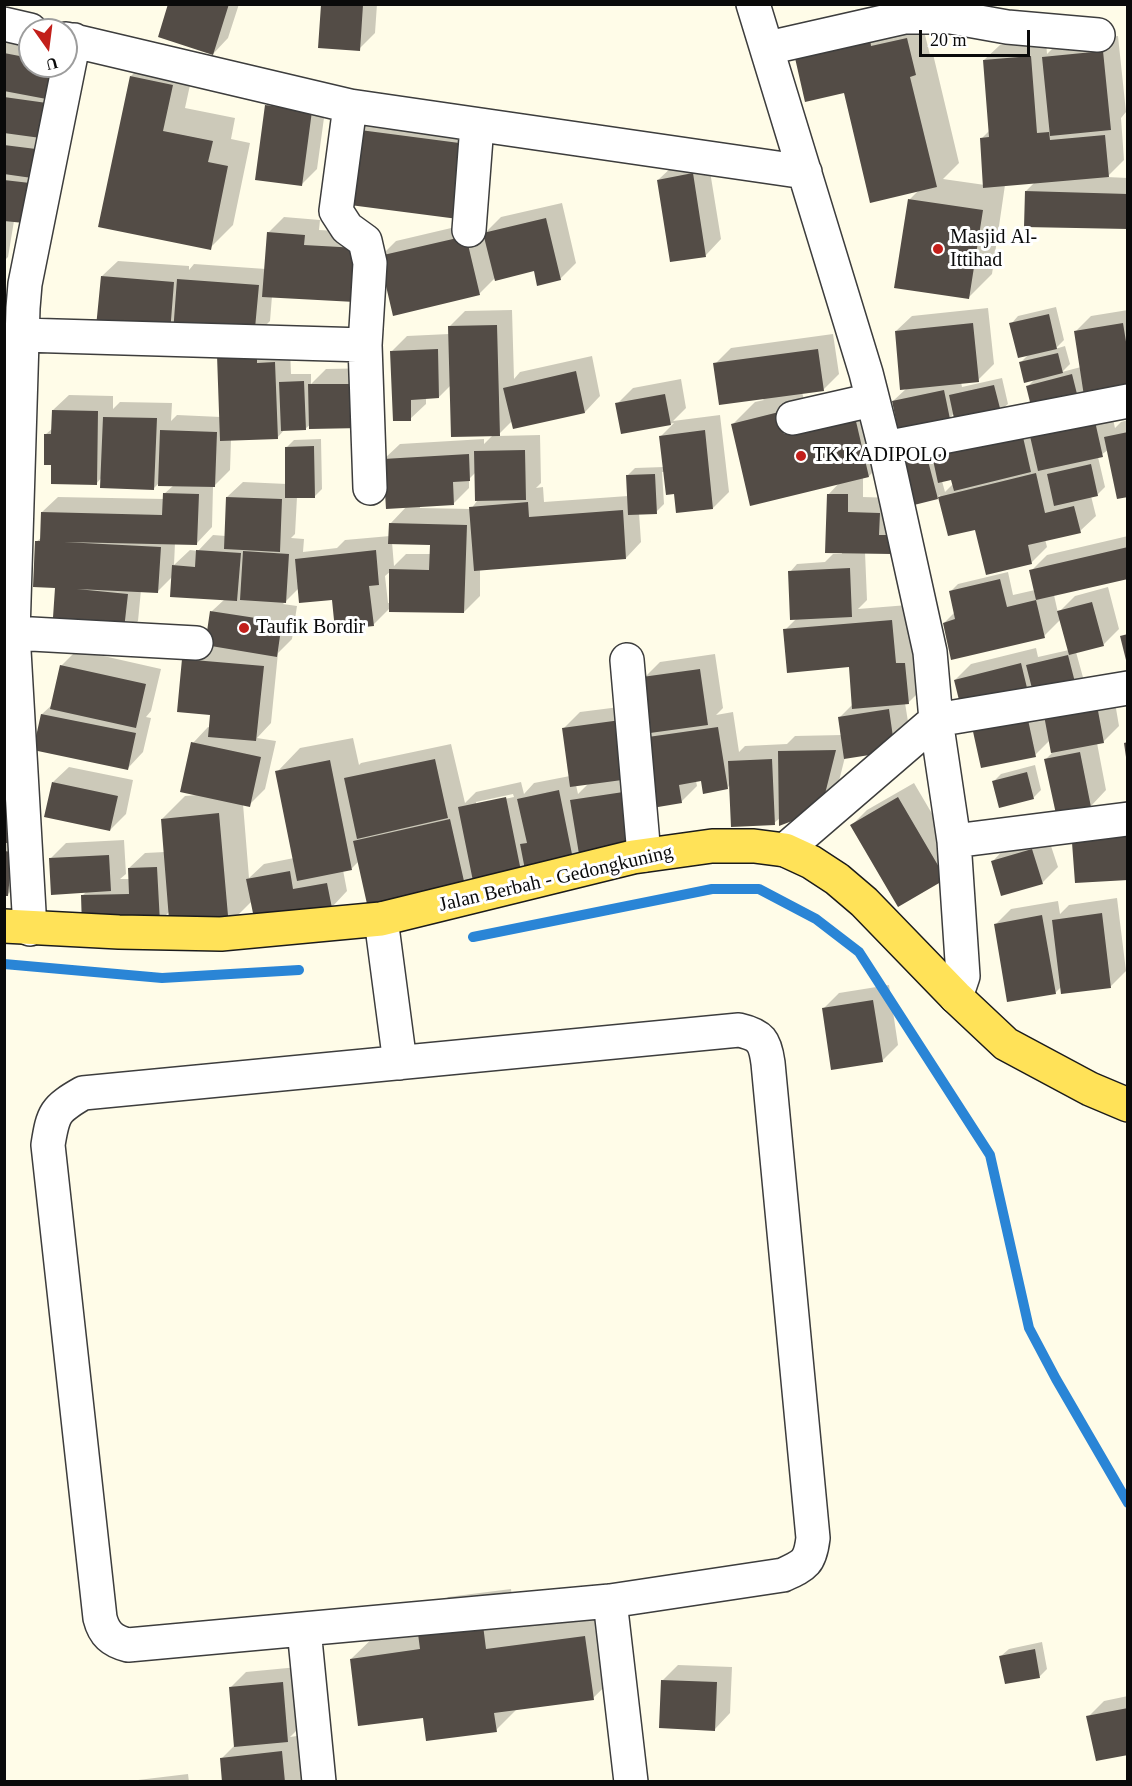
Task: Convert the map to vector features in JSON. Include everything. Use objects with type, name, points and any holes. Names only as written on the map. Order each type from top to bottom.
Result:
[{"type":"main road","name":"Jalan Berbah - Gedongkuning","points":[[17,928],[221,934],[381,919],[644,855],[712,846],[754,846],[784,850],[811,862],[837,879],[864,902],[956,997],[1006,1044],[1090,1089],[1128,1105]]},
{"type":"street","points":[[753,4],[866,373],[930,652],[936,720],[954,841],[963,976],[956,997]]},
{"type":"street","points":[[768,48],[905,17],[951,16],[1007,27],[1098,35]]},
{"type":"street","points":[[78,42],[350,106],[806,172]]},
{"type":"street","points":[[17,928],[10,550],[16,316],[25,284],[63,78]]},
{"type":"street","points":[[350,106],[336,211],[347,228],[365,241],[370,263],[365,345],[370,488]]},
{"type":"street","points":[[469,230],[477,124]]},
{"type":"street","points":[[16,316],[365,345]]},
{"type":"street","points":[[793,418],[872,400]]},
{"type":"street","points":[[885,448],[1128,400]]},
{"type":"street","points":[[13,633],[196,643]]},
{"type":"street","points":[[627,660],[644,855]]},
{"type":"street","points":[[784,850],[936,720],[1128,688]]},
{"type":"street","points":[[954,841],[1128,819]]},
{"type":"street","points":[[381,919],[400,1063]]},
{"type":"street","points":[[739,1030],[752,1033],[760,1038],[766,1049],[812,1526],[811,1557],[801,1567],[783,1575],[610,1601],[128,1645],[116,1642],[108,1636],[103,1627],[98,1606],[48,1145],[51,1125],[60,1106],[83,1093],[739,1030]]},
{"type":"street","points":[[610,1601],[631,1782]]},
{"type":"street","points":[[304,1629],[319,1782]]},
{"type":"building","points":[[168,4],[229,4],[213,55],[158,37]]},
{"type":"building","points":[[321,5],[363,5],[360,51],[318,48]]},
{"type":"building","points":[[907,38],[916,75],[910,77],[937,187],[870,203],[844,93],[805,102],[795,58],[870,39],[871,46]]},
{"type":"building","points":[[1103,51],[1111,130],[1050,136],[1042,57]]},
{"type":"building","points":[[4,53],[18,56],[18,78],[62,78],[57,101],[4,91]]},
{"type":"building","points":[[1031,56],[1037,133],[1049,132],[1050,140],[1105,135],[1109,177],[983,188],[980,138],[989,137],[983,60]]},
{"type":"building","points":[[130,76],[173,85],[163,131],[213,141],[208,162],[228,166],[211,250],[98,227]]},
{"type":"building","points":[[4,97],[54,104],[48,139],[4,133]]},
{"type":"building","points":[[265,105],[312,111],[302,186],[255,180]]},
{"type":"building","points":[[360,130],[467,144],[458,219],[350,205]]},
{"type":"building","points":[[4,145],[36,149],[32,178],[4,174]]},
{"type":"building","points":[[693,173],[706,257],[670,262],[657,180]]},
{"type":"building","points":[[4,180],[30,183],[24,223],[4,221]]},
{"type":"building","points":[[1025,191],[1128,194],[1128,229],[1024,227]]},
{"type":"building","name":"Masjid Al- Ittihad","points":[[908,199],[983,210],[969,299],[894,288]]},
{"type":"building","points":[[546,218],[561,280],[537,286],[534,271],[495,281],[483,233]]},
{"type":"building","points":[[267,232],[305,235],[304,245],[358,248],[355,302],[262,297]]},
{"type":"building","points":[[466,236],[480,295],[393,316],[379,256]]},
{"type":"building","points":[[101,276],[174,282],[170,333],[96,327]]},
{"type":"building","points":[[177,279],[259,285],[254,339],[173,333]]},
{"type":"building","points":[[1049,314],[1057,349],[1018,358],[1009,323]]},
{"type":"building","points":[[4,317],[15,320],[5,362],[4,362]]},
{"type":"building","points":[[973,323],[979,382],[900,390],[895,331]]},
{"type":"building","points":[[1123,323],[1128,354],[1128,389],[1084,396],[1074,331]]},
{"type":"building","points":[[497,325],[500,436],[451,437],[448,326]]},
{"type":"building","points":[[438,349],[439,398],[411,400],[411,421],[393,421],[390,351]]},
{"type":"building","points":[[818,349],[824,391],[719,405],[713,363]]},
{"type":"building","points":[[257,353],[257,363],[275,362],[278,439],[220,441],[217,355]]},
{"type":"building","points":[[1058,353],[1063,373],[1024,383],[1019,362]]},
{"type":"building","points":[[576,371],[585,413],[513,429],[503,388]]},
{"type":"building","points":[[1072,374],[1079,402],[1033,414],[1026,386]]},
{"type":"building","points":[[304,381],[306,430],[281,431],[279,382]]},
{"type":"building","points":[[308,384],[361,384],[362,428],[309,429]]},
{"type":"building","points":[[994,385],[1001,412],[955,423],[949,395]]},
{"type":"building","points":[[944,390],[950,419],[898,430],[892,401]]},
{"type":"building","points":[[665,394],[671,425],[621,434],[615,403]]},
{"type":"building","points":[[1092,408],[1103,457],[1038,471],[1027,423]]},
{"type":"building","points":[[52,410],[98,411],[97,485],[51,484],[51,465],[44,465],[44,434],[51,434]]},
{"type":"building","name":"TK KADIPOLO","points":[[779,412],[784,434],[855,417],[869,477],[750,506],[731,424]]},
{"type":"building","points":[[103,417],[157,418],[154,490],[100,488]]},
{"type":"building","points":[[1020,424],[1031,472],[954,491],[951,480],[938,483],[930,446]]},
{"type":"building","points":[[160,430],[217,432],[215,487],[158,486]]},
{"type":"building","points":[[705,430],[713,509],[676,513],[674,494],[666,495],[659,436]]},
{"type":"building","points":[[1128,432],[1128,497],[1117,499],[1104,437]]},
{"type":"building","points":[[314,446],[315,498],[285,498],[285,447]]},
{"type":"building","points":[[525,450],[526,500],[475,501],[474,451]]},
{"type":"building","points":[[469,454],[470,481],[453,482],[454,505],[386,509],[383,459]]},
{"type":"building","points":[[927,457],[938,499],[910,506],[900,464]]},
{"type":"building","points":[[1091,464],[1098,496],[1054,506],[1047,474]]},
{"type":"building","points":[[1036,473],[1045,513],[1074,506],[1081,533],[1028,545],[1032,564],[986,575],[975,530],[948,536],[938,497]]},
{"type":"building","points":[[655,474],[657,514],[628,515],[626,475]]},
{"type":"building","points":[[163,493],[199,494],[197,545],[64,542],[161,547],[158,593],[77,589],[128,594],[123,638],[52,632],[55,588],[33,587],[35,541],[40,541],[41,512],[162,515]]},
{"type":"building","points":[[827,494],[848,494],[848,512],[880,513],[879,535],[892,535],[892,554],[825,553]]},
{"type":"building","points":[[226,497],[282,499],[280,552],[224,549]]},
{"type":"building","points":[[528,502],[529,517],[623,510],[626,559],[474,571],[469,507]]},
{"type":"building","points":[[389,523],[467,525],[464,613],[389,612],[389,569],[429,570],[430,545],[388,544]]},
{"type":"building","points":[[1128,547],[1128,579],[1036,600],[1029,570]]},
{"type":"building","points":[[196,550],[241,553],[237,601],[170,597],[172,565],[195,567]]},
{"type":"building","points":[[376,550],[379,585],[369,586],[374,626],[335,630],[332,600],[299,603],[295,559]]},
{"type":"building","points":[[243,551],[289,554],[286,603],[240,600]]},
{"type":"building","points":[[850,568],[852,617],[790,620],[788,571]]},
{"type":"building","points":[[1000,579],[1007,607],[1036,600],[1045,638],[951,660],[943,623],[955,619],[949,591]]},
{"type":"building","points":[[1092,602],[1104,646],[1069,655],[1057,611]]},
{"type":"building","points":[[210,611],[282,622],[277,657],[205,645]]},
{"type":"building","points":[[892,620],[896,663],[905,663],[909,704],[852,709],[849,667],[787,673],[783,629]]},
{"type":"building","points":[[1128,634],[1128,664],[1127,664],[1120,636]]},
{"type":"building","points":[[1068,655],[1077,690],[1035,700],[1026,665]]},
{"type":"building","points":[[182,659],[264,666],[256,741],[208,737],[210,715],[177,712]]},
{"type":"building","points":[[1021,663],[1028,692],[961,708],[954,680]]},
{"type":"building","points":[[60,665],[146,684],[136,728],[50,709]]},
{"type":"building","points":[[700,669],[708,725],[650,733],[642,677]]},
{"type":"building","points":[[1096,700],[1104,743],[1051,753],[1043,710]]},
{"type":"building","points":[[889,709],[895,751],[844,759],[838,717]]},
{"type":"building","points":[[41,714],[136,733],[128,770],[33,750]]},
{"type":"building","points":[[1027,715],[1036,757],[981,768],[972,727]]},
{"type":"building","points":[[628,719],[637,778],[570,787],[562,728]]},
{"type":"building","points":[[718,727],[728,789],[703,794],[701,781],[679,785],[682,803],[652,808],[641,738]]},
{"type":"building","points":[[191,742],[261,757],[250,807],[180,792]]},
{"type":"building","points":[[1128,742],[1128,756],[1126,757],[1124,743]]},
{"type":"building","points":[[836,750],[821,810],[779,826],[778,751]]},
{"type":"building","points":[[1080,752],[1091,807],[1056,814],[1044,759]]},
{"type":"building","points":[[435,759],[448,818],[357,839],[344,778]]},
{"type":"building","points":[[772,759],[775,825],[731,827],[728,761]]},
{"type":"building","points":[[330,760],[352,870],[297,881],[275,771]]},
{"type":"building","points":[[1027,772],[1034,799],[999,808],[992,781]]},
{"type":"building","points":[[4,779],[9,779],[9,843],[4,843]]},
{"type":"building","points":[[52,782],[118,796],[110,831],[44,817]]},
{"type":"building","points":[[559,790],[575,869],[527,880],[520,844],[527,843],[517,799]]},
{"type":"building","points":[[630,791],[638,845],[579,854],[570,800]]},
{"type":"building","points":[[506,797],[523,881],[475,891],[458,807]]},
{"type":"building","points":[[898,797],[946,879],[898,907],[850,825]]},
{"type":"building","points":[[219,813],[229,927],[170,932],[161,819]]},
{"type":"building","points":[[450,819],[466,890],[369,913],[353,841]]},
{"type":"building","points":[[1128,826],[1128,880],[1075,883],[1071,829]]},
{"type":"building","points":[[1032,849],[1043,884],[1001,896],[991,861]]},
{"type":"building","points":[[4,851],[12,852],[8,896],[4,896]]},
{"type":"building","points":[[109,855],[111,891],[51,895],[49,858]]},
{"type":"building","points":[[157,867],[160,923],[82,927],[81,895],[129,894],[128,868]]},
{"type":"building","points":[[290,871],[293,889],[327,883],[332,908],[255,923],[246,879]]},
{"type":"building","points":[[1102,913],[1111,988],[1061,994],[1052,920]]},
{"type":"building","points":[[1042,915],[1056,994],[1007,1002],[994,924]]},
{"type":"building","points":[[873,1000],[883,1062],[831,1070],[822,1008]]},
{"type":"building","points":[[482,1617],[486,1649],[585,1636],[594,1700],[494,1713],[497,1732],[426,1741],[423,1718],[358,1726],[350,1659],[420,1649],[417,1626]]},
{"type":"building","points":[[1035,1649],[1040,1678],[1005,1684],[999,1656]]},
{"type":"building","points":[[661,1680],[717,1682],[715,1731],[659,1728]]},
{"type":"building","points":[[283,1682],[288,1742],[234,1747],[229,1687]]},
{"type":"building","points":[[1128,1708],[1128,1755],[1096,1761],[1086,1716]]},
{"type":"building","points":[[282,1751],[285,1782],[222,1782],[220,1758]]},
{"type":"waterway","points":[[473,937],[712,889],[759,889],[816,919],[859,952],[990,1155],[1029,1328],[1128,1503]]},
{"type":"waterway","points":[[4,964],[162,978],[299,970]]},
{"type":"place","name":"Masjid Al- Ittihad","points":[[938,249]]},
{"type":"place","name":"TK KADIPOLO","points":[[801,456]]},
{"type":"place","name":"Taufik Bordir","points":[[244,628]]}]
